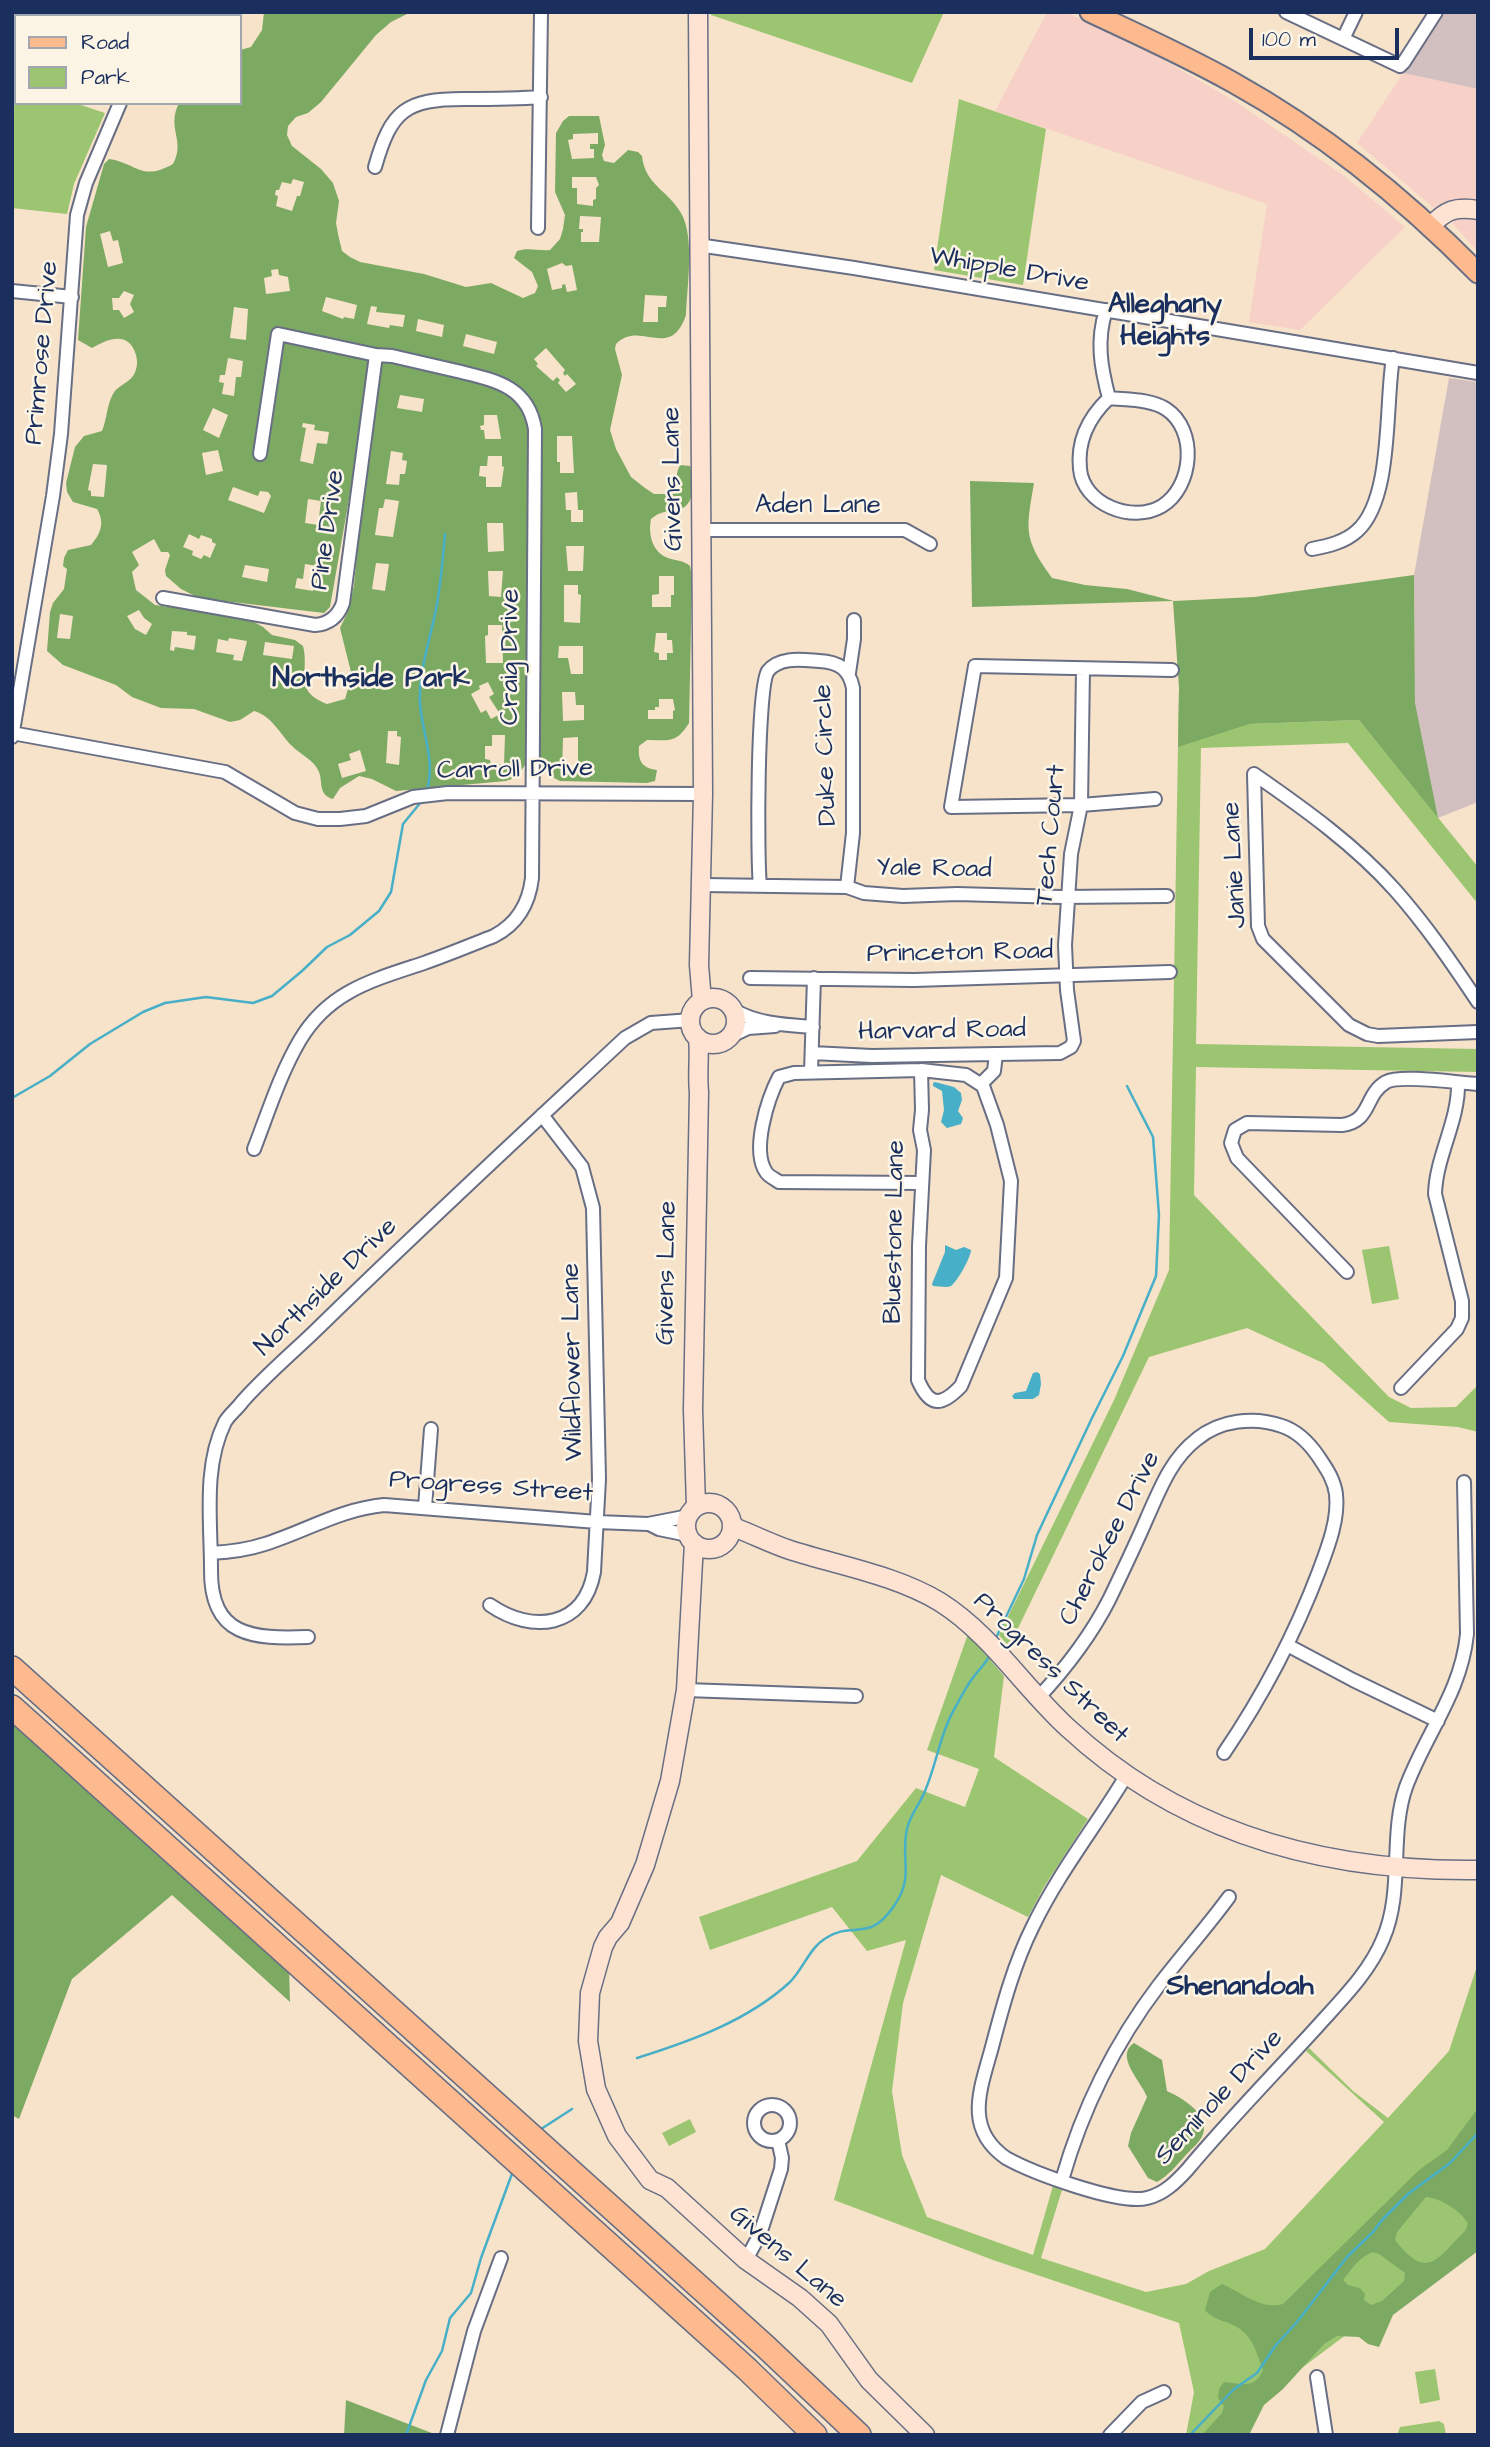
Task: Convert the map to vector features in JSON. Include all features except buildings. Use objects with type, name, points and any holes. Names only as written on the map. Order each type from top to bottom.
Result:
[{"type":"highway","points":[[12,1668],[766,2347],[859,2435]]},
{"type":"highway","points":[[12,1707],[747,2369],[815,2435]]},
{"type":"main road","points":[[1090,12],[1209,69],[1287,116],[1384,187],[1478,273]]},
{"type":"street","points":[[538,228],[541,12]]},
{"type":"street","name":"Givens Lane","points":[[698,12],[703,793],[699,965],[710,999]]},
{"type":"street","points":[[1286,12],[1400,66],[1436,12]]},
{"type":"street","points":[[1343,39],[1356,12]]},
{"type":"street","points":[[375,167],[390,127],[404,112],[419,103],[442,99],[541,97]]},
{"type":"street","name":"Primrose Drive","points":[[12,734],[61,435],[80,201],[119,105]]},
{"type":"street","points":[[1430,227],[1451,209],[1478,210]]},
{"type":"street","name":"Whipple Drive","points":[[698,245],[794,258],[1478,373]]},
{"type":"street","points":[[12,290],[72,297]]},
{"type":"street","points":[[1106,310],[1100,338],[1100,355],[1109,398]]},
{"type":"street","name":"Craig Drive","points":[[254,1149],[280,1080],[299,1041],[326,1007],[366,982],[494,936],[516,919],[526,903],[532,884],[536,564],[534,418],[519,395],[496,381],[392,356],[278,334],[260,454]]},
{"type":"street","name":"Pine Drive","points":[[163,598],[315,625],[327,623],[338,614],[343,603],[376,355]]},
{"type":"street","points":[[1312,549],[1332,545],[1350,537],[1373,511],[1387,438],[1389,383],[1393,358]]},
{"type":"street","points":[[1109,398],[1155,404],[1167,409],[1177,418],[1187,436],[1188,448],[1182,479],[1174,495],[1150,512],[1128,511],[1104,505],[1095,500],[1081,481],[1079,457],[1082,438],[1100,407],[1109,398]]},
{"type":"street","name":"Aden Lane","points":[[701,530],[905,530],[930,544]]},
{"type":"street","points":[[849,673],[855,639],[854,620]]},
{"type":"street","name":"Duke Circle","points":[[760,886],[760,731],[764,679],[771,668],[785,660],[834,663],[849,673],[853,688],[853,800],[852,855],[847,887]]},
{"type":"street","points":[[1156,799],[1081,805],[951,807],[975,666],[1172,670]]},
{"type":"street","name":"Tech Court","points":[[1072,1047],[1074,1035],[1066,974],[1068,897],[1071,854],[1081,805],[1083,669]]},
{"type":"street","name":"Carroll Drive","points":[[12,734],[218,769],[240,779],[295,813],[318,819],[366,816],[403,801],[448,793],[703,793]]},
{"type":"street","name":"Janie Lane","points":[[1478,1002],[1442,948],[1393,888],[1307,811],[1254,774],[1258,926],[1263,939],[1357,1030],[1378,1036],[1478,1032]]},
{"type":"street","name":"Yale Road","points":[[702,885],[847,887],[864,893],[892,896],[1167,896]]},
{"type":"street","name":"Princeton Road","points":[[750,978],[914,979],[1170,972]]},
{"type":"street","points":[[811,1072],[814,978]]},
{"type":"street","points":[[779,1025],[748,1028],[710,1044],[693,1033],[691,1020],[695,1007],[710,999],[725,1000],[743,1016],[779,1025],[813,1027]]},
{"type":"street","points":[[724,1040],[736,1026],[734,1010]]},
{"type":"street","name":"Northside Drive","points":[[309,1637],[261,1637],[248,1634],[229,1623],[215,1604],[211,1578],[210,1499],[215,1453],[226,1421],[331,1315],[625,1038],[651,1023],[691,1020]]},
{"type":"street","name":"Givens Lane","points":[[692,1511],[699,1092],[697,1072],[700,1052],[698,1038]]},
{"type":"street","name":"Givens Lane","points":[[699,1092],[708,1062],[724,1040]]},
{"type":"street","name":"Harvard Road","points":[[812,1054],[859,1056],[1060,1053],[1072,1047]]},
{"type":"street","points":[[922,1183],[779,1182],[766,1173],[762,1159],[763,1124],[772,1090],[779,1077],[811,1072],[921,1070],[966,1075],[981,1084],[995,1072],[996,1054]]},
{"type":"street","name":"Bluestone Lane","points":[[921,1070],[920,1130],[925,1150],[918,1380],[923,1393],[932,1401],[951,1397],[961,1386],[1006,1278],[1011,1181],[997,1125],[981,1084]]},
{"type":"street","points":[[1346,1272],[1234,1155],[1231,1143],[1235,1130],[1247,1123],[1345,1125],[1361,1118],[1375,1092],[1392,1079],[1478,1084]]},
{"type":"street","points":[[1401,1388],[1454,1332],[1462,1318],[1462,1301],[1435,1194],[1457,1099],[1458,1083]]},
{"type":"street","name":"Wildflower Lane","points":[[490,1605],[506,1615],[533,1622],[558,1620],[572,1612],[583,1601],[591,1587],[599,1479],[593,1208],[582,1167],[542,1115]]},
{"type":"street","name":"Cherokee Drive","points":[[1038,1698],[1070,1661],[1096,1623],[1174,1464],[1198,1438],[1211,1429],[1232,1423],[1263,1421],[1294,1430],[1313,1449],[1328,1470],[1336,1494],[1336,1517],[1331,1537],[1289,1646],[1224,1753]]},
{"type":"street","points":[[425,1507],[431,1429]]},
{"type":"street","name":"Givens Lane","points":[[694,1455],[716,1504]]},
{"type":"street","name":"Seminole Drive","points":[[1126,1776],[1068,1863],[1028,1937],[1006,1994],[977,2105],[982,2129],[1000,2154],[1012,2161],[1109,2196],[1136,2200],[1158,2195],[1178,2179],[1344,1997],[1369,1964],[1383,1938],[1390,1917],[1403,1797],[1455,1685],[1466,1643],[1464,1482]]},
{"type":"street","points":[[709,1503],[716,1504],[727,1511],[732,1523],[729,1537],[705,1542],[687,1522],[692,1511],[709,1503]]},
{"type":"street","name":"Progress Street","points":[[211,1553],[238,1551],[268,1543],[364,1506],[425,1507],[648,1524],[692,1511]]},
{"type":"street","name":"Progress Street","points":[[732,1523],[736,1528],[786,1549],[909,1587],[941,1603],[981,1635],[1068,1729],[1138,1785],[1177,1806],[1274,1844],[1328,1859],[1396,1868],[1478,1870]]},
{"type":"street","name":"Progress Street","points":[[648,1524],[705,1542],[733,1542],[786,1549]]},
{"type":"street","name":"Givens Lane","points":[[705,1542],[691,1580],[686,1690],[675,1760],[661,1816],[641,1874],[620,1923],[608,1937],[592,1984],[587,2031],[598,2096],[617,2136],[650,2180],[667,2189],[746,2260],[800,2298],[829,2324],[869,2380],[925,2435]]},
{"type":"street","points":[[1289,1646],[1438,1721]]},
{"type":"street","points":[[686,1690],[856,1696]]},
{"type":"street","points":[[1062,2180],[1084,2116],[1123,2037],[1158,1985],[1229,1897]]},
{"type":"street","points":[[746,2260],[760,2234],[781,2169],[782,2158],[778,2140]]},
{"type":"street","points":[[447,2435],[474,2331],[501,2258]]},
{"type":"street","points":[[1317,2377],[1325,2435]]},
{"type":"street","points":[[1110,2435],[1142,2402],[1164,2392]]},
{"type":"shaded area","points":[[1047,12],[1066,12],[1157,56],[1236,102],[1347,178],[1405,227],[1300,330],[1249,322],[1267,204],[995,111]]},
{"type":"shaded area","points":[[1442,12],[1478,12],[1478,89],[1403,73]]},
{"type":"shaded area","points":[[1403,73],[1478,89],[1478,203],[1457,200],[1434,208],[1357,143]]},
{"type":"shaded area","points":[[1455,219],[1478,220],[1478,252],[1453,224]]},
{"type":"shaded area","points":[[1449,378],[1478,382],[1478,802],[1438,818],[1359,720],[1415,703],[1414,575]]},
{"type":"green space","points":[[264,12],[411,12],[391,22],[376,35],[321,102],[308,113],[296,117],[288,126],[287,135],[292,146],[321,169],[333,183],[339,201],[336,223],[342,251],[360,262],[424,274],[466,287],[491,283],[523,298],[535,293],[538,286],[532,272],[514,258],[517,251],[521,250],[550,250],[560,239],[565,215],[555,192],[556,133],[569,116],[599,116],[605,145],[602,155],[604,161],[614,163],[628,150],[638,152],[652,181],[681,213],[689,248],[686,315],[672,336],[635,336],[616,344],[622,375],[610,430],[616,449],[631,477],[654,494],[673,494],[680,465],[690,466],[692,478],[692,492],[688,504],[677,510],[657,514],[651,519],[650,525],[652,542],[658,551],[690,566],[692,577],[689,723],[676,738],[647,740],[639,746],[642,762],[657,770],[655,781],[560,781],[537,760],[527,762],[517,777],[506,781],[396,791],[372,779],[359,776],[340,788],[333,799],[323,791],[319,772],[314,764],[260,713],[254,711],[240,720],[230,722],[194,709],[161,708],[132,697],[116,685],[63,665],[47,651],[50,612],[53,603],[64,589],[67,569],[63,566],[64,558],[68,550],[91,545],[101,528],[97,509],[73,502],[67,492],[66,483],[75,447],[84,436],[102,431],[113,394],[133,376],[137,366],[137,358],[129,342],[112,339],[92,348],[78,340],[86,227],[104,164],[109,159],[140,170],[153,171],[173,164],[178,148],[174,120],[178,105],[242,105],[242,49],[251,47],[262,30]],"holes":[[[598,133],[598,144],[590,144],[590,149],[594,149],[594,158],[572,159],[568,140],[573,139],[573,134]],[[572,177],[596,177],[599,185],[593,206],[577,204],[577,188],[572,188]],[[293,179],[304,182],[292,211],[276,206],[278,196],[275,195],[276,190],[279,190],[282,182],[291,184]],[[580,216],[601,217],[599,242],[581,242],[583,229],[579,229]],[[110,231],[113,241],[118,240],[123,263],[108,267],[100,234]],[[562,263],[566,266],[572,265],[577,290],[567,292],[565,284],[562,288],[552,290],[547,269]],[[278,269],[279,275],[288,277],[290,291],[266,294],[264,278],[272,276],[271,270]],[[124,291],[134,295],[130,304],[134,312],[124,318],[119,310],[113,310],[112,298],[119,298]],[[645,295],[667,296],[666,307],[658,307],[658,322],[643,322]],[[326,297],[357,305],[354,319],[343,319],[322,311]],[[371,306],[377,307],[376,312],[405,315],[403,327],[390,325],[389,328],[367,324]],[[234,307],[248,309],[246,340],[230,338]],[[418,319],[444,325],[442,337],[416,331]],[[466,334],[497,342],[494,354],[463,346]],[[546,348],[565,370],[565,376],[567,374],[576,384],[566,392],[558,383],[560,380],[557,377],[553,381],[536,366],[538,364],[534,359]],[[228,358],[243,361],[241,377],[236,377],[234,396],[222,394],[224,383],[219,382],[220,375],[225,375]],[[400,395],[424,399],[422,412],[397,408]],[[213,408],[228,415],[219,438],[203,430]],[[484,415],[497,415],[501,439],[485,439],[484,430],[481,430],[480,426],[484,425]],[[303,423],[315,425],[314,430],[329,432],[327,444],[317,443],[313,464],[300,461],[306,428],[302,427]],[[557,436],[572,436],[574,473],[560,473],[560,462],[557,462]],[[218,450],[223,471],[206,475],[202,453]],[[391,451],[403,453],[402,460],[407,461],[405,474],[400,474],[399,485],[386,484]],[[488,456],[502,456],[504,467],[501,487],[486,487],[486,477],[479,476],[480,466],[487,466]],[[356,459],[366,459],[354,585],[349,609],[340,628],[352,676],[345,699],[327,704],[309,693],[304,680],[303,646],[295,640],[272,635],[247,618],[155,605],[136,590],[132,572],[139,565],[132,552],[154,539],[161,552],[168,552],[170,555],[165,570],[166,576],[181,589],[199,598],[324,613],[330,607]],[[93,464],[107,465],[104,497],[91,496],[91,491],[88,490]],[[233,487],[258,496],[260,491],[268,492],[271,496],[264,513],[228,500]],[[577,492],[578,510],[583,510],[583,522],[571,522],[571,510],[566,510],[565,493]],[[308,499],[321,501],[318,525],[305,523]],[[385,499],[399,501],[393,537],[375,535],[379,508],[383,508]],[[487,523],[503,523],[504,551],[488,552]],[[189,534],[199,539],[201,535],[212,539],[216,544],[210,558],[204,555],[201,559],[192,555],[193,551],[183,547]],[[566,546],[584,546],[583,571],[568,571]],[[376,563],[389,564],[385,591],[372,589]],[[305,564],[318,566],[313,591],[295,588],[297,578],[303,579]],[[245,565],[269,569],[267,582],[242,577]],[[488,571],[503,571],[501,597],[489,596]],[[659,576],[674,576],[671,607],[652,607],[652,595],[659,594]],[[564,585],[578,585],[578,594],[581,595],[580,623],[564,622]],[[139,610],[152,624],[146,635],[135,629],[127,616]],[[60,614],[73,616],[70,639],[57,638]],[[488,625],[502,625],[503,663],[486,663],[485,636],[488,635]],[[172,631],[196,636],[194,650],[175,647],[174,651],[170,650]],[[656,633],[667,633],[667,640],[672,640],[673,653],[667,653],[667,660],[659,660],[659,653],[654,652]],[[218,639],[247,641],[242,661],[233,660],[234,655],[216,652]],[[265,642],[294,646],[292,659],[263,655]],[[559,646],[583,646],[583,674],[571,674],[568,658],[558,658]],[[488,682],[494,694],[489,697],[500,714],[491,719],[486,710],[481,713],[471,694]],[[562,692],[575,692],[576,705],[584,705],[584,720],[563,721]],[[659,699],[673,699],[673,719],[648,719],[648,710],[659,707]],[[388,731],[397,731],[397,736],[401,737],[399,765],[386,763]],[[492,735],[505,735],[504,764],[491,765],[490,760],[485,759],[485,746],[492,746]],[[578,737],[578,771],[562,772],[563,738]],[[360,750],[366,771],[342,778],[338,764],[351,760],[349,754]]]},
{"type":"green space","points":[[711,12],[944,12],[912,83],[711,15]]},
{"type":"green space","points":[[12,37],[14,105],[81,105],[105,113],[74,184],[67,214],[12,208]]},
{"type":"green space","points":[[959,99],[1046,129],[1023,285],[934,270]]},
{"type":"green space","points":[[970,481],[1034,483],[1029,533],[1036,553],[1052,578],[1085,585],[1127,589],[1174,601],[1254,597],[1414,575],[1415,703],[1438,818],[1359,720],[1249,724],[1178,747],[1179,688],[1173,601],[972,607]]},
{"type":"green space","points":[[1179,688],[1249,724],[1359,720],[1478,867],[1478,904],[1348,743],[1201,748],[1196,1044],[1478,1049],[1478,1072],[1196,1067],[1194,1195],[1389,1397],[1411,1408],[1456,1407],[1478,1385],[1478,1432],[1458,1427],[1389,1422],[1323,1363],[1247,1328],[1149,1357],[1009,1647],[999,1635],[1114,1400],[1169,1270]]},
{"type":"green space","points":[[1389,1246],[1399,1299],[1372,1304],[1362,1250]]},
{"type":"green space","points":[[968,1634],[1004,1676],[994,1757],[1088,1819],[1028,1917],[941,1875],[903,2003],[892,2091],[902,2155],[927,2217],[1033,2255],[1053,2186],[1062,2190],[1041,2258],[1146,2292],[1186,2284],[1209,2271],[1265,2249],[1384,2122],[1306,2051],[1309,2048],[1353,2091],[1388,2118],[1449,2051],[1478,1963],[1478,2230],[1366,2320],[1212,2435],[1186,2435],[1194,2392],[1179,2323],[993,2260],[834,2200],[906,1940],[867,1951],[832,1907],[710,1950],[699,1917],[857,1861],[916,1788],[965,1807],[979,1769],[927,1750]]},
{"type":"green space","points":[[12,1721],[289,1968],[290,2002],[172,1895],[72,1979],[19,2119],[12,2115]]},
{"type":"green space","points":[[1134,2043],[1162,2060],[1167,2091],[1199,2113],[1204,2127],[1198,2143],[1157,2182],[1148,2178],[1128,2146],[1147,2097],[1128,2062],[1129,2048]]},
{"type":"green space","points":[[1478,2108],[1478,2251],[1393,2315],[1379,2347],[1368,2344],[1359,2337],[1337,2336],[1324,2344],[1283,2389],[1264,2405],[1249,2435],[1202,2435],[1222,2413],[1224,2406],[1218,2398],[1219,2389],[1224,2382],[1252,2383],[1263,2370],[1245,2333],[1205,2310],[1210,2292],[1222,2284],[1259,2303],[1283,2304],[1419,2170],[1447,2150]],"holes":[[[1426,2197],[1450,2206],[1461,2214],[1468,2224],[1465,2231],[1439,2257],[1424,2263],[1406,2253],[1395,2240],[1397,2232]],[[1373,2252],[1405,2273],[1404,2281],[1382,2301],[1371,2305],[1364,2300],[1365,2294],[1360,2288],[1348,2285],[1343,2280],[1360,2260]]]},
{"type":"green space","points":[[690,2119],[696,2132],[669,2146],[662,2133]]},
{"type":"green space","points":[[1435,2369],[1440,2400],[1420,2404],[1415,2372]]},
{"type":"green space","points":[[346,2400],[437,2435],[344,2435]]},
{"type":"green space","points":[[1439,2421],[1444,2424],[1446,2435],[1397,2435],[1400,2427]]},
{"type":"water","points":[[935,1082],[954,1087],[961,1093],[962,1100],[958,1111],[963,1118],[961,1124],[947,1128],[941,1122],[944,1110],[942,1091],[933,1086]]},
{"type":"water","points":[[945,1245],[956,1250],[964,1247],[971,1250],[954,1284],[945,1287],[933,1286],[945,1252]]},
{"type":"water","points":[[1033,1373],[1040,1374],[1041,1384],[1039,1395],[1033,1399],[1014,1399],[1012,1396],[1015,1393],[1026,1391]]},
{"type":"waterway","points":[[427,790],[430,765],[421,714],[420,689],[435,615],[445,534]]},
{"type":"waterway","points":[[12,1098],[50,1076],[90,1044],[143,1012],[165,1003],[206,997],[253,1003],[272,996],[327,947],[350,935],[379,911],[391,892],[403,824],[421,802]]},
{"type":"waterway","points":[[995,1640],[1024,1579],[1037,1535],[1123,1356],[1156,1276],[1159,1215],[1153,1137],[1127,1086]]},
{"type":"waterway","points":[[637,2058],[698,2037],[737,2019],[789,1983],[820,1942],[836,1933],[868,1928],[885,1918],[904,1886],[907,1829],[923,1796],[946,1727],[966,1689],[991,1653]]},
{"type":"waterway","points":[[538,2131],[572,2109]]},
{"type":"waterway","points":[[1190,2435],[1234,2389],[1257,2373],[1276,2345],[1347,2257],[1382,2220],[1408,2194],[1450,2163],[1478,2133]]},
{"type":"waterway","points":[[406,2435],[426,2380],[442,2351],[450,2318],[471,2293],[513,2171]]},
{"type":"district","name":"Alleghany Heights","points":[[1165,322]]},
{"type":"district","name":"Northside Park","points":[[371,680]]},
{"type":"district","name":"Shenandoah","points":[[1240,1988]]}]
